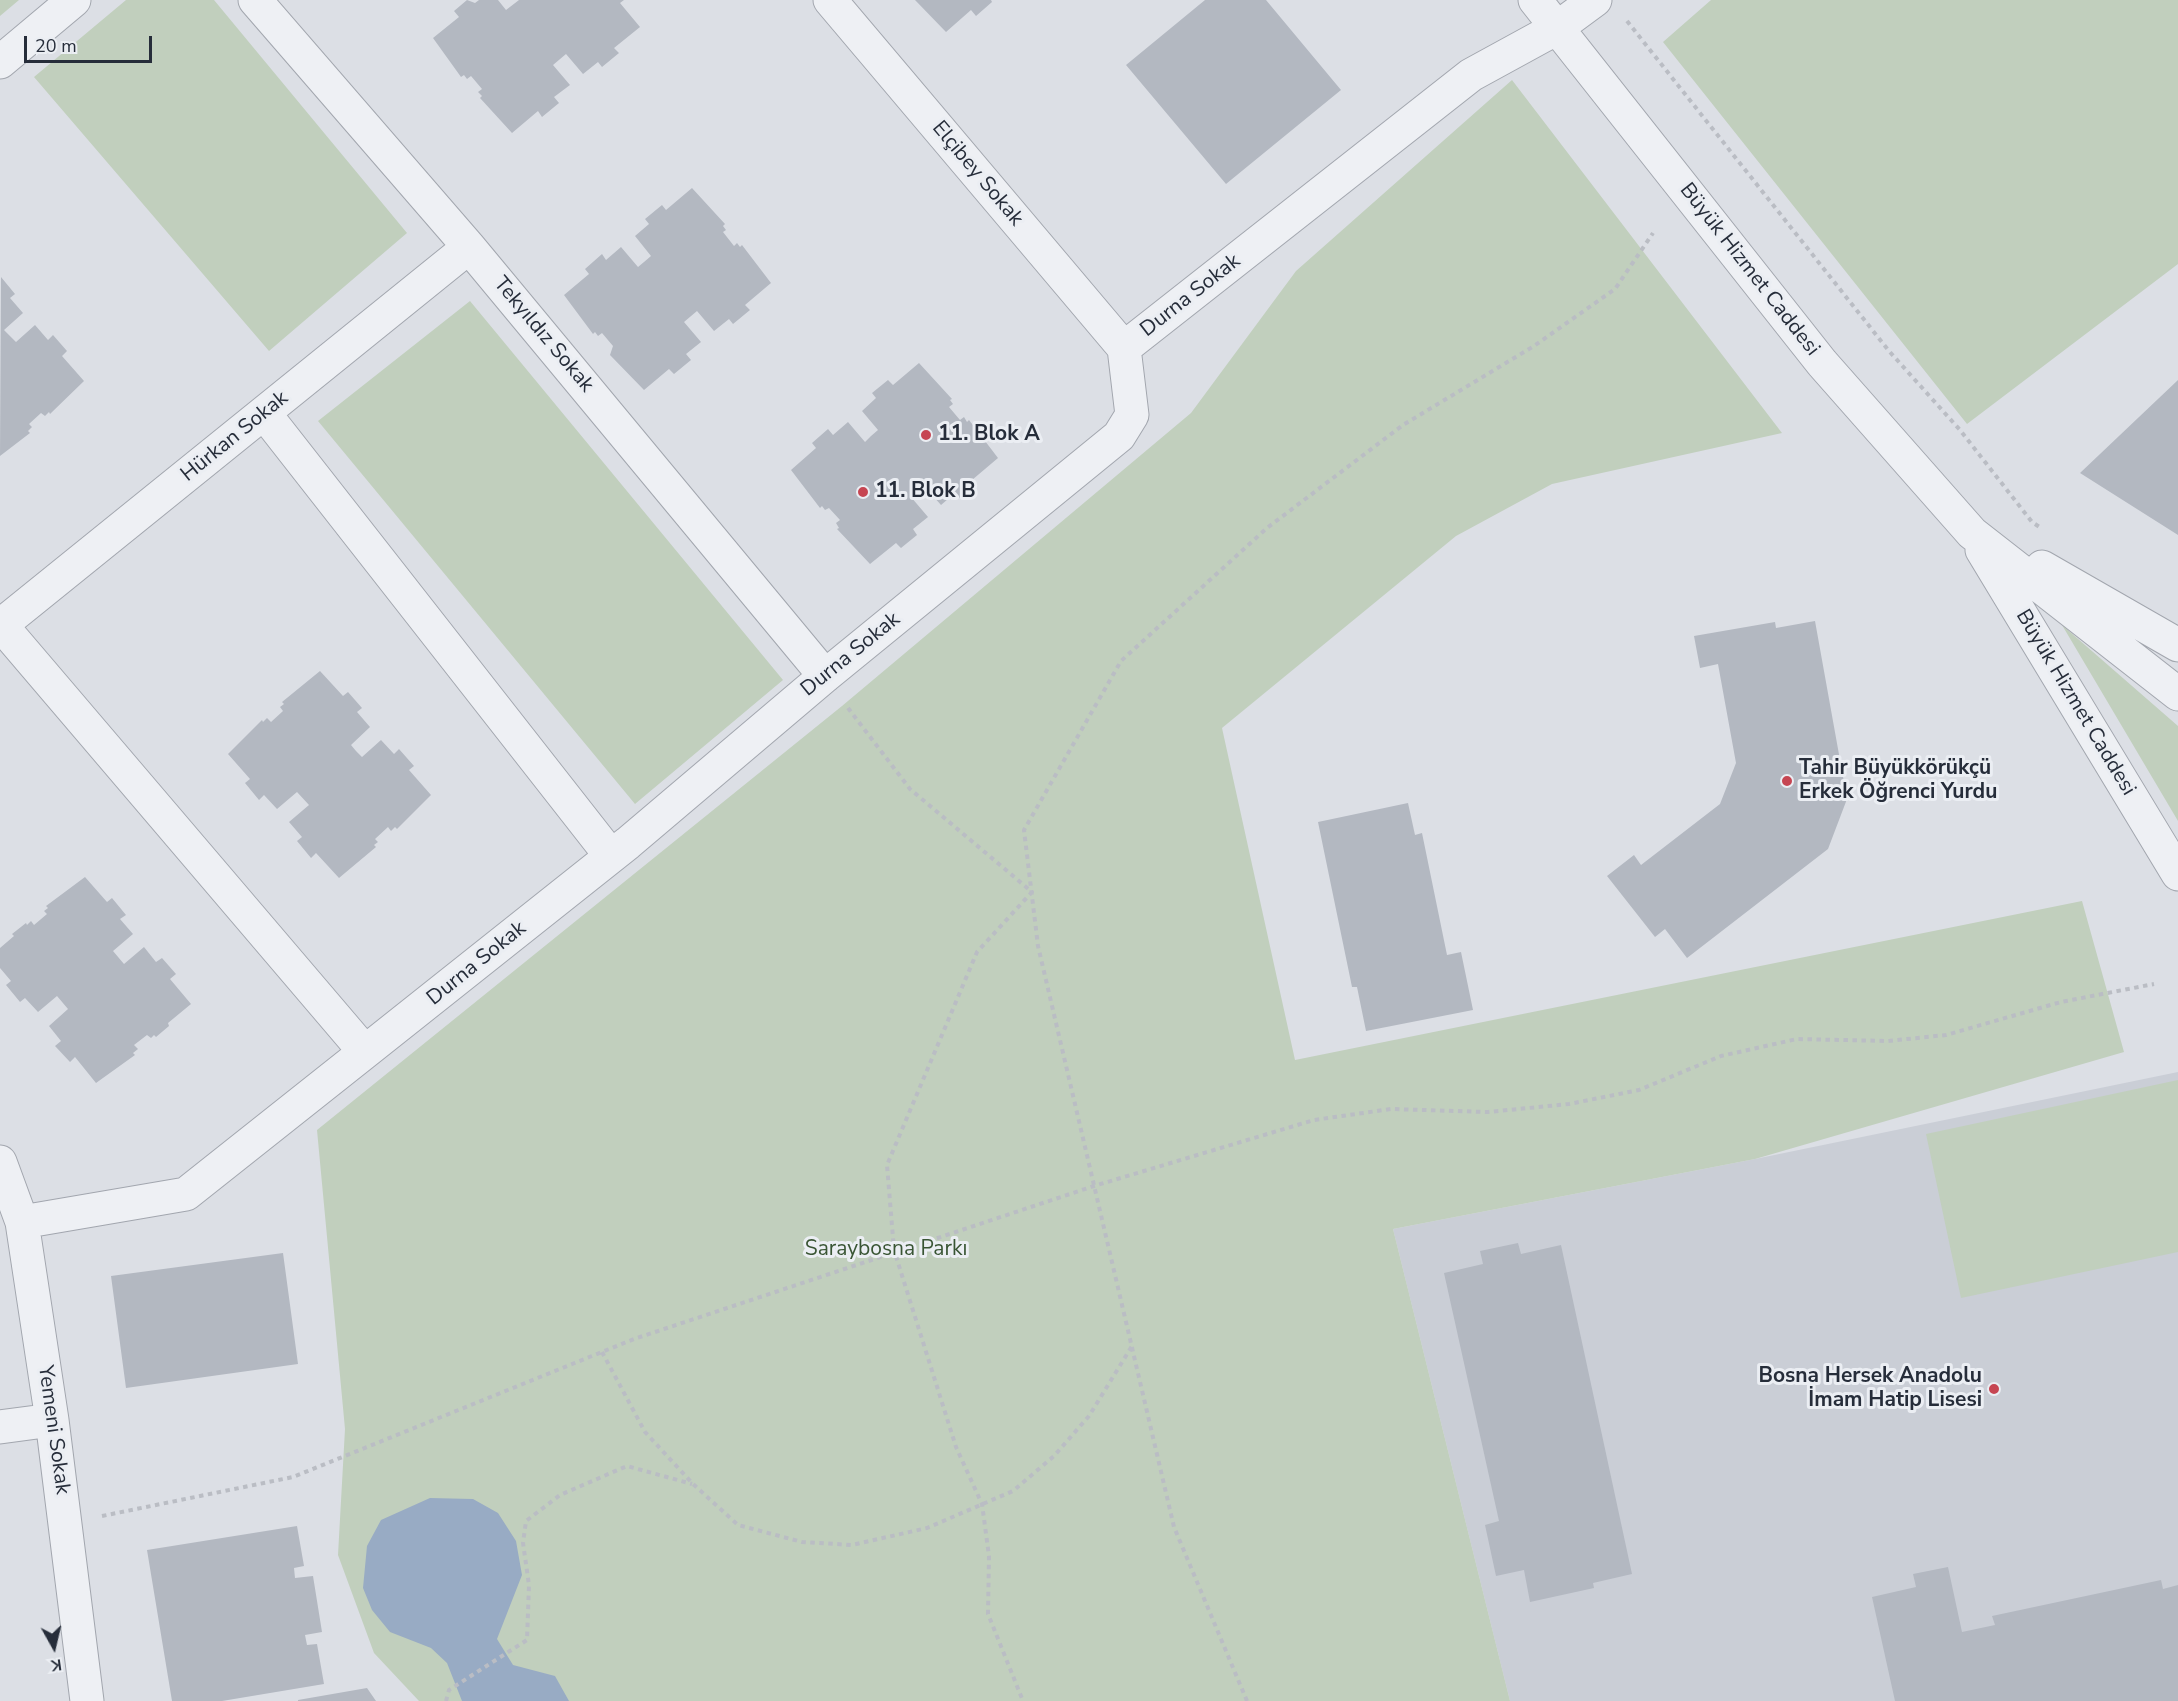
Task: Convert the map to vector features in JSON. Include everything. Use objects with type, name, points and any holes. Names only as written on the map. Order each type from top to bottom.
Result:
[{"type":"street","points":[[0,62],[74,0]]},
{"type":"street","name":"Tekyıldız Sokak","points":[[255,0],[469,247],[825,676]]},
{"type":"street","name":"Elçibey Sokak","points":[[830,0],[1124,348]]},
{"type":"street","name":"Büyük Hizmet Caddesi","points":[[1535,0],[1822,363],[1967,528],[2178,874]]},
{"type":"street","name":"Durna Sokak","points":[[22,1222],[186,1194],[611,856],[825,676],[1119,436],[1132,415],[1124,348],[1471,75],[1557,27],[1594,0]]},
{"type":"street","name":"Hürkan Sokak","points":[[1,626],[469,247]]},
{"type":"street","points":[[264,413],[611,856]]},
{"type":"street","points":[[1967,528],[2178,645]]},
{"type":"street","name":"Büyük Hizmet Caddesi","points":[[1967,528],[2178,694]]},
{"type":"street","points":[[1,626],[365,1052]]},
{"type":"street","name":"Yemeni Sokak","points":[[0,1162],[22,1222],[66,1523],[87,1701]]},
{"type":"street","points":[[0,1427],[52,1420]]},
{"type":"path","points":[[1624,18],[1889,351],[1960,430],[2032,522],[2042,529]]},
{"type":"path","points":[[1247,1701],[1174,1527],[1038,946],[1024,830],[1121,661],[1266,528],[1394,432],[1534,346],[1615,289],[1653,233]]},
{"type":"path","points":[[825,676],[910,789],[1032,892]]},
{"type":"path","points":[[1023,1701],[988,1614],[989,1556],[982,1504],[956,1447],[894,1250],[886,1165],[977,952],[1032,892]]},
{"type":"path","points":[[66,1523],[293,1477],[634,1339],[782,1292],[894,1250],[1094,1186],[1314,1120],[1391,1109],[1488,1112],[1569,1104],[1639,1090],[1721,1056],[1797,1039],[1888,1041],[1946,1035],[2061,1002],[2154,984]]},
{"type":"path","points":[[602,1352],[645,1432],[693,1484],[738,1524],[802,1542],[852,1545],[927,1528],[1013,1491],[1054,1456],[1089,1416],[1132,1346]]},
{"type":"path","points":[[446,1701],[449,1690],[514,1651],[527,1640],[529,1586],[523,1543],[526,1521],[560,1495],[627,1466],[693,1484]]},
{"type":"shaded area","points":[[2178,1072],[2178,1701],[1510,1701],[1393,1229],[1755,1159]]},
{"type":"green space","points":[[0,0],[19,0],[0,16]]},
{"type":"green space","points":[[126,0],[214,0],[407,233],[269,351],[34,77]]},
{"type":"green space","points":[[1711,0],[2178,0],[2178,264],[1967,424],[1663,42]]},
{"type":"green space","name":"Saraybosna Parkı","points":[[1512,80],[1782,433],[1552,484],[1456,536],[1222,728],[1295,1060],[2082,901],[2124,1052],[1755,1159],[1393,1229],[1510,1701],[419,1701],[374,1653],[338,1555],[345,1429],[317,1130],[842,706],[1191,413],[1296,271]]},
{"type":"green space","points":[[470,301],[783,680],[635,804],[318,421]]},
{"type":"green space","points":[[2062,625],[2178,726],[2178,821]]},
{"type":"green space","points":[[2178,1080],[2178,1252],[1961,1298],[1926,1134]]},
{"type":"water","points":[[430,1498],[473,1499],[498,1513],[516,1541],[522,1575],[497,1639],[513,1665],[555,1676],[569,1701],[462,1701],[447,1663],[431,1648],[390,1632],[372,1610],[363,1588],[367,1546],[381,1520]]},
{"type":"building","points":[[467,0],[475,3],[479,0],[498,0],[506,10],[519,0],[624,0],[620,3],[640,27],[614,48],[619,53],[602,67],[598,62],[583,74],[566,54],[553,65],[570,85],[554,97],[559,103],[542,117],[538,111],[512,133],[480,98],[482,96],[478,92],[482,89],[471,76],[467,79],[464,75],[461,77],[433,38],[459,17],[454,11]]},
{"type":"building","points":[[915,0],[991,0],[992,2],[976,16],[971,10],[946,32]]},
{"type":"building","points":[[1205,0],[1266,0],[1341,90],[1226,184],[1126,65]]},
{"type":"building","points":[[692,188],[725,224],[723,226],[726,230],[723,232],[734,246],[737,243],[740,247],[742,245],[771,283],[745,305],[750,310],[733,324],[729,319],[714,331],[697,311],[684,322],[701,342],[686,354],[691,360],[674,374],[669,369],[644,390],[610,355],[613,346],[602,333],[598,336],[595,332],[593,334],[564,295],[589,274],[585,269],[602,254],[606,260],[621,247],[638,267],[644,262],[651,256],[635,236],[649,224],[645,219],[662,205],[666,210]]},
{"type":"building","points":[[1,277],[15,294],[10,298],[23,313],[4,330],[16,342],[35,325],[48,340],[53,335],[67,351],[62,356],[84,381],[50,414],[49,412],[45,416],[41,413],[29,424],[32,427],[28,431],[30,433],[0,456]]},
{"type":"building","points":[[919,363],[952,399],[950,400],[953,404],[949,407],[960,420],[964,417],[967,422],[969,420],[998,458],[972,480],[977,485],[960,498],[955,493],[941,505],[924,486],[911,497],[928,517],[913,529],[917,535],[901,548],[896,543],[870,564],[837,529],[839,528],[836,523],[840,520],[829,508],[825,510],[822,506],[820,508],[791,470],[816,448],[812,443],[828,429],[833,435],[848,422],[865,442],[878,430],[862,411],[876,398],[872,393],[888,380],[893,385]]},
{"type":"building","points":[[2178,380],[2178,535],[2080,473]]},
{"type":"building","name":"Tahir Büyükkörükçü Erkek Öğrenci Yurdu","points":[[1815,621],[1847,799],[1828,849],[1687,958],[1665,929],[1655,937],[1607,876],[1634,855],[1641,865],[1720,804],[1736,763],[1718,664],[1700,668],[1694,636],[1775,622],[1776,628]]},
{"type":"building","points":[[320,671],[343,696],[348,692],[362,708],[357,712],[370,727],[351,745],[356,751],[362,757],[381,740],[394,754],[399,749],[414,766],[409,770],[431,795],[397,829],[395,827],[391,831],[388,827],[375,839],[378,842],[374,845],[376,847],[339,878],[316,853],[311,858],[297,841],[302,837],[289,822],[309,805],[297,792],[277,809],[264,795],[259,800],[245,783],[250,779],[228,754],[262,720],[263,722],[267,718],[271,722],[283,711],[280,707],[284,704],[282,702]]},
{"type":"building","points":[[1408,803],[1415,835],[1422,833],[1447,955],[1461,952],[1473,1010],[1366,1031],[1357,987],[1352,987],[1318,822]]},
{"type":"building","points":[[85,877],[107,902],[112,898],[126,915],[120,919],[133,934],[113,951],[124,964],[144,947],[156,962],[162,958],[176,974],[170,979],[191,1004],[168,1023],[169,1026],[156,1037],[154,1035],[151,1038],[147,1035],[134,1045],[138,1049],[133,1053],[135,1055],[96,1083],[75,1057],[70,1062],[55,1046],[61,1041],[49,1026],[68,1009],[57,996],[38,1012],[25,998],[20,1002],[6,985],[11,981],[0,968],[0,948],[14,936],[12,934],[26,923],[27,925],[31,921],[34,925],[47,914],[44,911],[48,908],[46,906]]},
{"type":"building","points":[[1518,1243],[1521,1254],[1561,1245],[1632,1574],[1593,1583],[1594,1588],[1530,1602],[1524,1570],[1496,1576],[1485,1525],[1499,1521],[1444,1273],[1483,1264],[1480,1251]]},
{"type":"building","points":[[283,1253],[298,1364],[126,1388],[111,1276]]},
{"type":"building","points":[[297,1526],[304,1566],[294,1568],[295,1578],[313,1576],[322,1632],[305,1635],[307,1645],[317,1644],[324,1684],[222,1701],[172,1701],[147,1550]]},
{"type":"building","points":[[1948,1567],[1962,1632],[1995,1625],[1992,1616],[2161,1580],[2163,1589],[2178,1585],[2178,1701],[1895,1701],[1872,1597],[1916,1587],[1913,1574]]},
{"type":"building","points":[[367,1688],[376,1701],[298,1701],[298,1700]]},
{"type":"place","name":"11. Blok A","points":[[926,435]]},
{"type":"place","name":"11. Blok B","points":[[863,492]]},
{"type":"place","name":"Tahir Büyükkörükçü Erkek Öğrenci Yurdu","points":[[1787,781]]},
{"type":"place","name":"Bosna Hersek Anadolu İmam Hatip Lisesi","points":[[1994,1389]]}]
